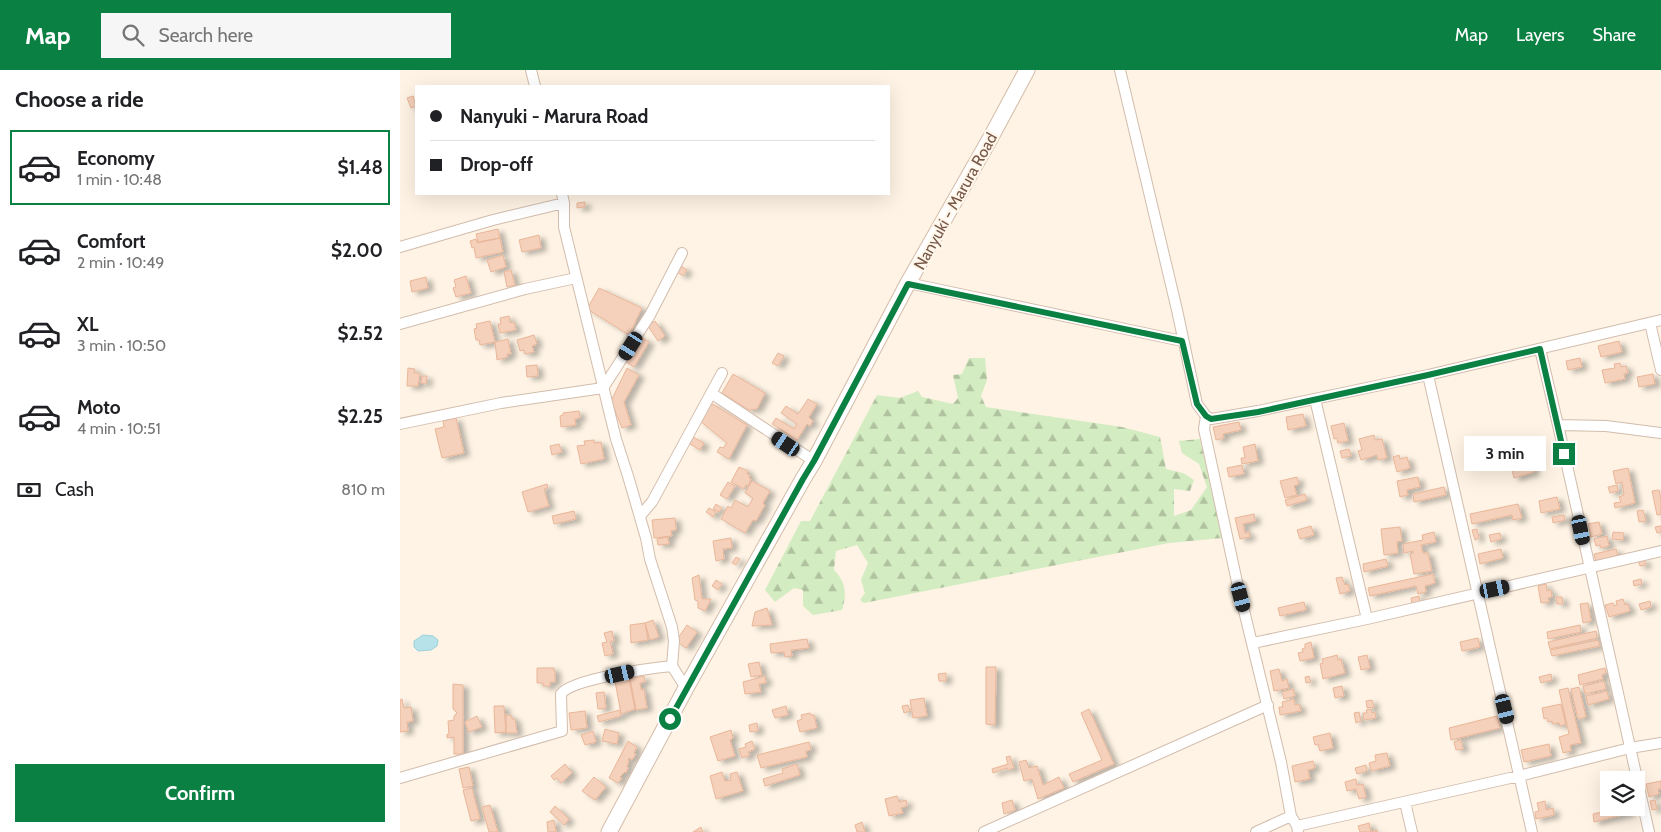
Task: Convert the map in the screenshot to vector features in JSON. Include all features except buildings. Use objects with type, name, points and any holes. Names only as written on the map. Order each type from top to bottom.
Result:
[{"type":"street","points":[[531,70],[536,85]]},
{"type":"street","name":"Nanyuki - Marura Road","points":[[609,832],[686,688],[814,461],[908,284],[1027,70]]},
{"type":"street","points":[[1120,70],[1177,310],[1182,341],[1197,404],[1206,416],[1211,419],[1219,419],[1428,375],[1661,320]]},
{"type":"street","points":[[400,247],[563,199],[564,227],[603,388],[616,439],[640,516],[650,559],[672,627],[674,641],[672,666],[686,688]]},
{"type":"street","points":[[400,424],[501,403],[603,388],[650,314],[682,253]]},
{"type":"street","points":[[400,324],[526,289],[576,278]]},
{"type":"street","points":[[908,284],[1182,341]]},
{"type":"street","points":[[1650,323],[1661,370]]},
{"type":"street","points":[[1540,349],[1649,832]]},
{"type":"street","points":[[640,516],[652,502],[722,373]]},
{"type":"street","points":[[1428,375],[1532,832]]},
{"type":"street","points":[[711,393],[814,461]]},
{"type":"street","points":[[1315,399],[1366,619]]},
{"type":"street","points":[[1206,416],[1204,429],[1237,582],[1281,762],[1291,816],[1298,829],[1630,748],[1661,743]]},
{"type":"street","points":[[1558,425],[1606,426],[1661,433]]},
{"type":"street","points":[[1253,643],[1661,551]]},
{"type":"street","points":[[400,778],[562,731],[561,694],[569,686],[630,672],[672,666]]},
{"type":"street","points":[[984,832],[1268,706]]},
{"type":"street","points":[[1405,802],[1412,832]]},
{"type":"street","points":[[1256,832],[1291,816]]},
{"type":"green space","points":[[969,358],[985,358],[987,380],[981,396],[986,407],[1122,427],[1160,437],[1166,469],[1183,473],[1194,480],[1190,491],[1174,489],[1174,516],[1191,510],[1207,487],[1199,464],[1182,453],[1179,441],[1200,439],[1222,538],[1169,543],[864,603],[860,600],[865,593],[861,580],[868,563],[857,545],[836,551],[834,570],[841,579],[844,588],[845,599],[842,610],[813,615],[803,606],[803,590],[794,588],[775,602],[765,590],[801,521],[810,521],[877,395],[900,398],[918,391],[922,397],[953,404],[958,398],[953,375],[962,374]]},
{"type":"water","points":[[423,635],[433,636],[438,640],[437,646],[431,650],[418,651],[414,647],[414,641]]},
{"type":"route","points":[[670,719],[814,461],[908,284],[1182,341],[1197,404],[1206,416],[1211,419],[1258,412],[1540,349],[1564,454]]}]
